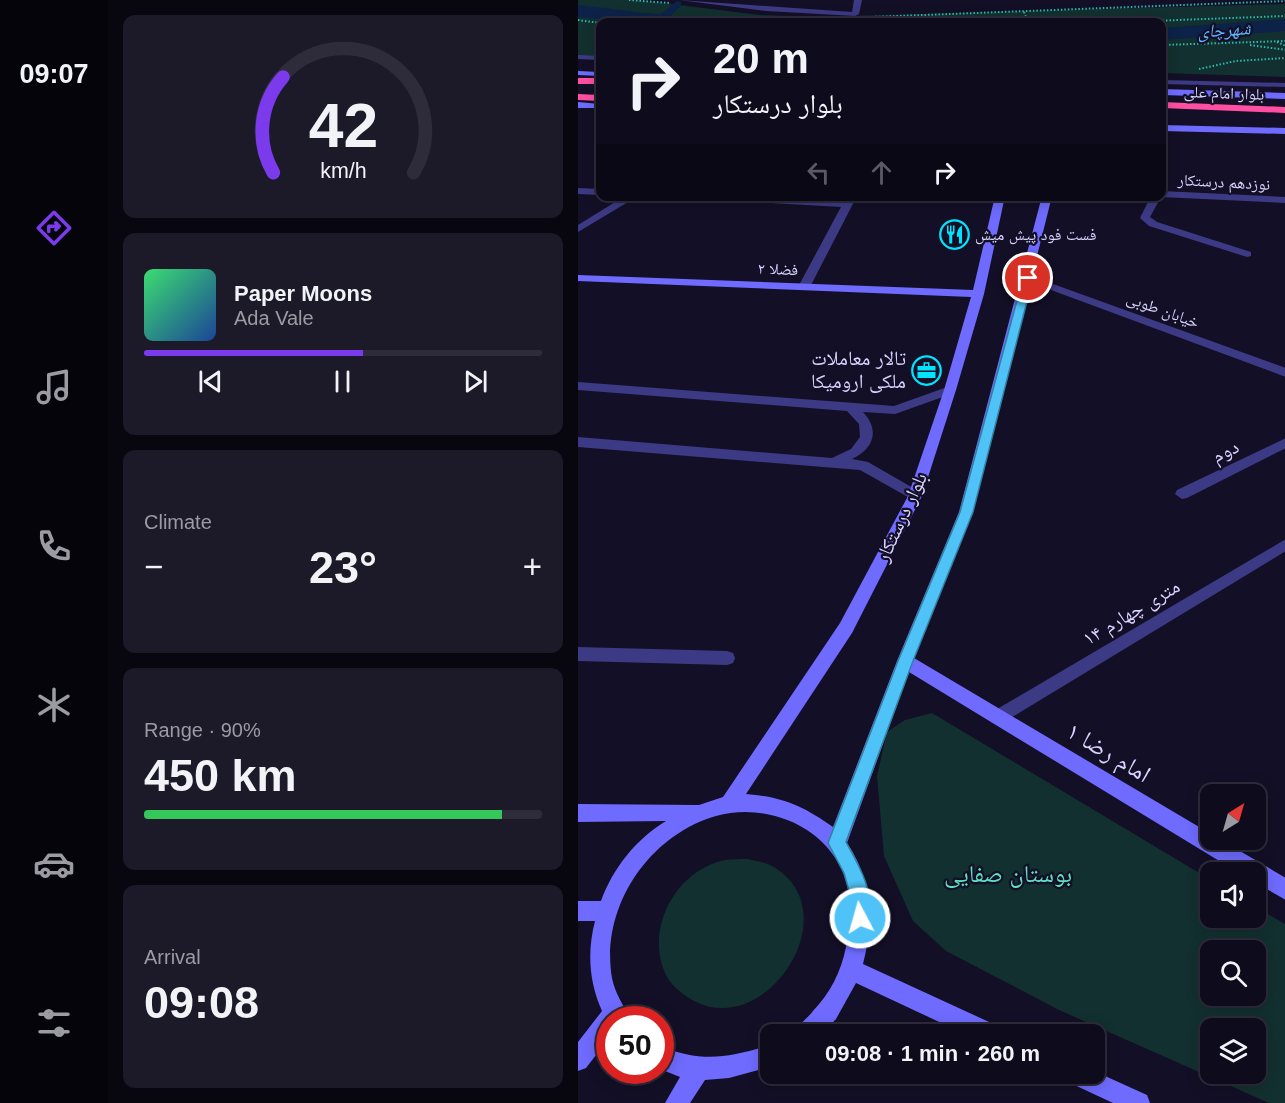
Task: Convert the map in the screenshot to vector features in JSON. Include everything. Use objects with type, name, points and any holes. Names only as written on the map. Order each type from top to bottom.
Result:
[{"type":"highway","points":[[578,84],[596,82]]},
{"type":"highway","points":[[578,84],[596,86]]},
{"type":"highway","points":[[578,97],[596,98]]},
{"type":"highway","name":"بلوار امام علی","points":[[1166,103],[1286,110]]},
{"type":"highway","name":"بلوار امام علی","points":[[1166,118],[1286,122]]},
{"type":"main road","points":[[578,73],[596,74]]},
{"type":"main road","points":[[1166,92],[1286,96]]},
{"type":"main road","points":[[578,105],[596,106]]},
{"type":"main road","points":[[1166,128],[1286,131]]},
{"type":"main road","name":"بلوار درستکار","points":[[729,804],[846,628],[915,496],[950,390],[978,294],[999,201]]},
{"type":"main road","points":[[837,843],[905,661],[966,512],[1047,201]]},
{"type":"main road","name":"فضلا ۲","points":[[578,278],[978,294]]},
{"type":"main road","name":"امام رضا ۱","points":[[905,661],[1286,891]]},
{"type":"main road","points":[[578,813],[698,812],[729,804],[760,803],[789,809],[815,823],[837,843],[852,870],[861,901],[860,935],[851,970],[833,1004],[814,1024]]},
{"type":"main road","points":[[612,1006],[602,980],[600,946],[606,911],[621,879],[643,850],[669,828],[698,812]]},
{"type":"main road","points":[[578,911],[606,911]]},
{"type":"main road","points":[[851,970],[968,1024]]},
{"type":"main road","points":[[578,1060],[596,1040]]},
{"type":"main road","points":[[674,1061],[699,1069],[737,1067],[760,1059]]},
{"type":"main road","points":[[676,1103],[699,1069]]},
{"type":"main road","points":[[1098,1084],[1139,1103]]},
{"type":"street","points":[[683,0],[766,9],[855,14],[858,0]]},
{"type":"street","points":[[578,190],[596,192]]},
{"type":"street","name":"نوزدهم درستکار","points":[[1166,194],[1286,200]]},
{"type":"street","points":[[578,229],[625,201]]},
{"type":"street","points":[[804,287],[849,201]]},
{"type":"street","points":[[1154,201],[1145,218],[1153,224],[1247,254]]},
{"type":"street","name":"خیابان طوبی","points":[[1028,278],[1286,373]]},
{"type":"street","points":[[578,386],[895,410],[950,390]]},
{"type":"street","points":[[833,463],[856,452],[867,437],[866,423],[851,407]]},
{"type":"street","points":[[578,442],[863,465],[915,496]]},
{"type":"street","name":"دوم","points":[[1182,494],[1286,442]]},
{"type":"street","name":"۱۴ متری چهارم","points":[[998,717],[1286,543]]},
{"type":"street","points":[[578,654],[727,658]]},
{"type":"lane","points":[[578,57],[596,58]]},
{"type":"lane","points":[[1166,82],[1286,86]]},
{"type":"path","points":[[872,17],[1286,2]]},
{"type":"path","points":[[1024,12],[1026,18]]},
{"type":"path","points":[[1166,20],[1286,16]]},
{"type":"path","points":[[578,20],[596,22]]},
{"type":"path","points":[[1276,41],[1286,46]]},
{"type":"path","points":[[1166,45],[1286,41]]},
{"type":"path","points":[[1240,43],[1286,50]]},
{"type":"path","points":[[1195,70],[1212,64],[1286,58]]},
{"type":"green space","points":[[578,0],[639,0],[759,15],[810,17],[1285,4],[1285,77],[1166,73],[1166,18],[596,18],[596,58],[578,57]]},
{"type":"green space","name":"بوستان صفایی","points":[[932,713],[1200,873],[1200,928],[1266,928],[1266,913],[1285,924],[1285,1103],[1269,1103],[1226,1084],[1266,1084],[1266,1018],[1200,1018],[1200,1072],[1105,1030],[1105,1024],[1091,1024],[1059,1010],[946,951],[913,921],[884,856],[877,776],[887,732],[905,720]]},
{"type":"green space","points":[[748,859],[770,865],[793,885],[803,910],[802,937],[790,964],[772,986],[749,1002],[722,1008],[694,1001],[677,989],[665,973],[660,956],[659,938],[662,920],[679,888],[692,876],[708,866],[725,860]]},
{"type":"waterway","points":[[662,18],[677,4]]},
{"type":"waterway","name":"شهرچای","points":[[578,11],[638,18]]},
{"type":"waterway","name":"شهرچای","points":[[1166,34],[1286,25]]},
{"type":"place","name":"فست فود پیش میش","points":[[954,234]]},
{"type":"place","name":"تالار معاملات ملکی ارومیکا","points":[[927,370]]},
{"type":"route","points":[[860,918],[861,901],[852,870],[837,843],[905,661],[966,512],[1028,278]]}]
